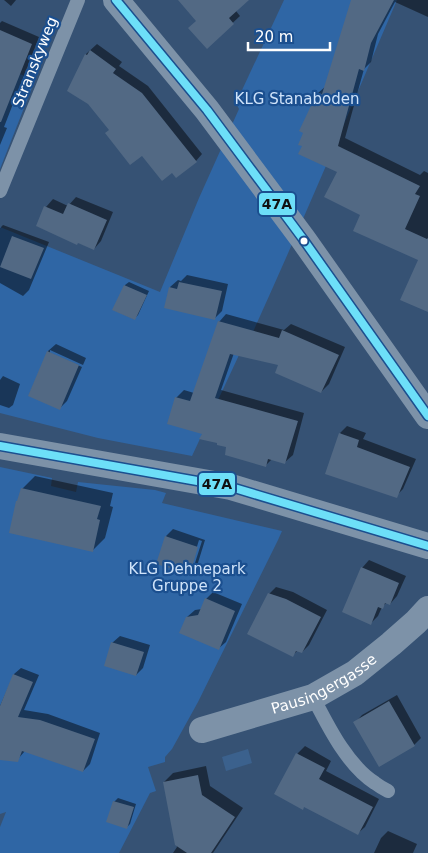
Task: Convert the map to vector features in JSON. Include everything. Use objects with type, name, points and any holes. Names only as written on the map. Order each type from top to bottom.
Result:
[{"type":"street","points":[[116,0],[207,110],[303,239],[428,416]]},
{"type":"street","points":[[0,446],[231,487],[428,546]]},
{"type":"street","name":"Pausingergasse","points":[[202,730],[313,697],[355,673],[398,638],[428,609]]},
{"type":"lane","name":"Stranskyweg","points":[[0,191],[78,0]]},
{"type":"lane","points":[[313,697],[325,721],[350,758],[362,773],[388,791]]},
{"type":"green space","name":"KLG Stanaboden","points":[[284,0],[397,0],[262,312],[242,356],[239,355],[192,456],[98,438],[0,413],[0,227],[160,292],[239,109],[236,103]]},
{"type":"green space","points":[[0,66],[35,80],[0,169]]},
{"type":"green space","name":"KLG Dehnepark Gruppe 2","points":[[0,467],[52,478],[51,486],[76,492],[78,482],[155,490],[166,493],[162,503],[282,531],[198,702],[172,749],[165,757],[165,762],[148,767],[156,791],[150,793],[119,853],[0,853],[0,827],[6,812],[0,814]]},
{"type":"shaded area","points":[[248,749],[252,763],[226,771],[222,757]]},
{"type":"building","points":[[178,0],[249,0],[229,18],[234,24],[207,49],[188,28],[196,21]]},
{"type":"building","points":[[351,0],[394,0],[371,43],[364,71],[359,69],[338,146],[420,186],[415,194],[420,196],[405,229],[428,238],[428,312],[400,300],[418,260],[353,231],[360,215],[324,197],[337,172],[298,154],[302,146],[298,145],[303,133],[299,131],[317,93],[322,94]]},
{"type":"building","points":[[0,30],[32,44],[1,122],[0,122]]},
{"type":"building","points":[[90,50],[116,69],[113,73],[142,93],[197,162],[176,178],[172,173],[162,181],[142,156],[130,165],[105,133],[109,130],[88,104],[67,91],[85,54],[87,55]]},
{"type":"building","points":[[68,203],[107,220],[94,250],[78,243],[77,245],[36,226],[44,206],[63,214]]},
{"type":"building","points":[[12,236],[44,248],[31,279],[0,267]]},
{"type":"building","points":[[179,282],[222,291],[215,320],[164,308],[169,287],[177,289]]},
{"type":"building","points":[[124,285],[147,295],[135,320],[112,310]]},
{"type":"building","points":[[218,321],[279,338],[282,330],[339,355],[321,393],[275,373],[278,365],[230,354],[215,398],[298,421],[285,464],[268,459],[266,467],[225,455],[226,447],[199,439],[202,434],[167,424],[175,397],[190,401]]},
{"type":"building","points":[[47,351],[79,365],[60,410],[28,396]]},
{"type":"building","points":[[339,433],[359,440],[357,447],[410,467],[397,498],[325,474]]},
{"type":"building","points":[[21,488],[101,506],[97,519],[100,520],[93,552],[9,533]]},
{"type":"building","points":[[165,536],[198,547],[190,574],[156,564]]},
{"type":"building","points":[[361,567],[399,583],[390,605],[385,603],[383,609],[378,607],[371,625],[342,612]]},
{"type":"building","points":[[268,593],[286,599],[321,617],[302,653],[296,651],[293,657],[247,634]]},
{"type":"building","points":[[205,598],[235,611],[219,650],[179,633],[186,617],[198,615]]},
{"type":"building","points":[[111,642],[144,652],[136,676],[104,666]]},
{"type":"building","points":[[13,674],[33,682],[18,717],[40,720],[95,739],[83,772],[22,751],[18,762],[0,760],[0,706]]},
{"type":"building","points":[[389,701],[415,746],[379,767],[353,722]]},
{"type":"building","points":[[296,753],[325,768],[319,779],[373,807],[358,835],[304,807],[303,810],[274,794]]},
{"type":"building","points":[[198,775],[202,795],[235,817],[211,853],[187,853],[175,845],[163,782]]},
{"type":"building","points":[[113,801],[134,807],[127,829],[106,822]]},
{"type":"transit line","name":"47A","points":[[116,0],[207,110],[303,239],[428,416]]},
{"type":"transit line","name":"47A","points":[[0,446],[231,487],[428,546]]}]
